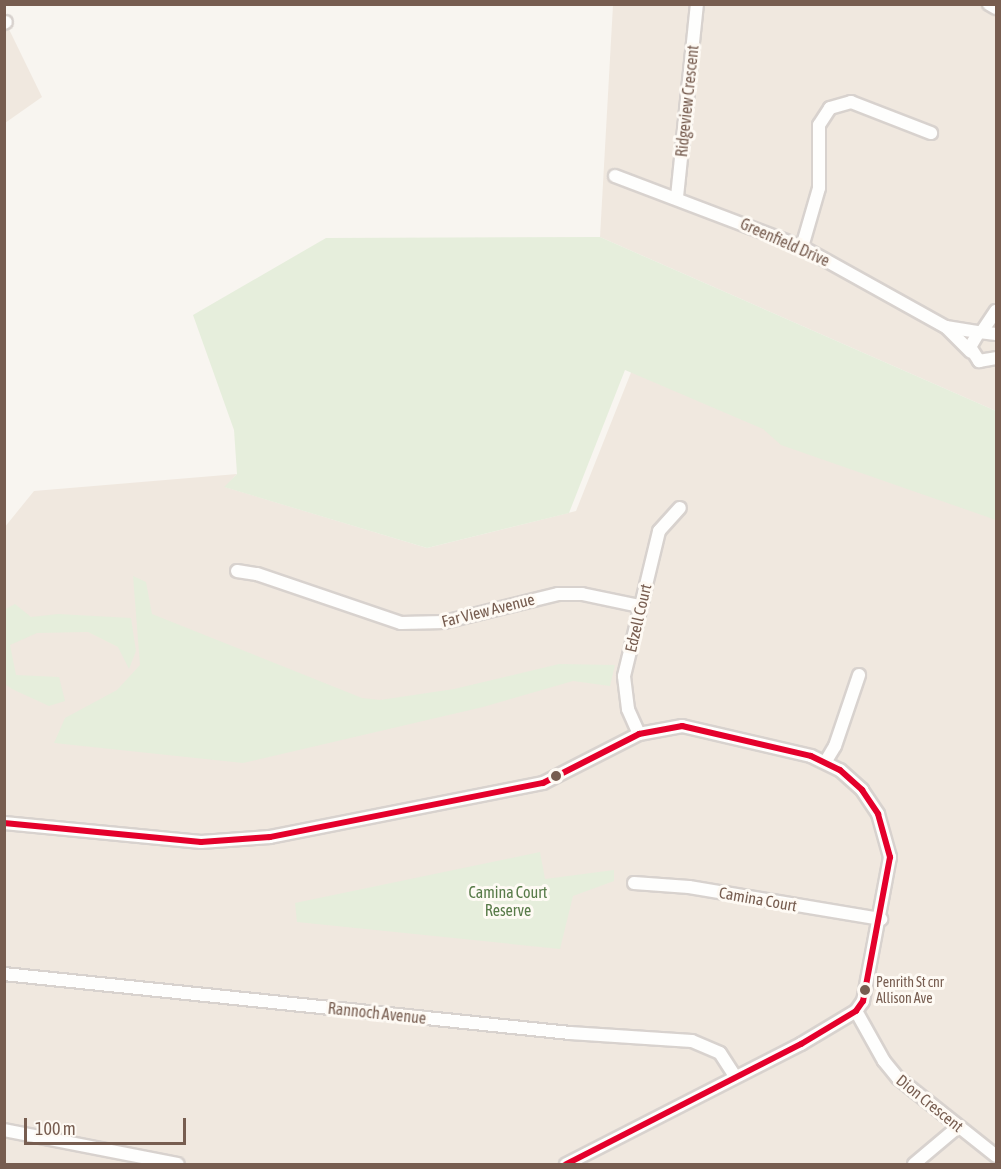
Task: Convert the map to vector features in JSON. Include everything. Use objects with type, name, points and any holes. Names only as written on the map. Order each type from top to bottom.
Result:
[{"type":"street","name":"Ridgeview Crescent","points":[[677,197],[698,4]]},
{"type":"street","points":[[989,4],[996,8]]},
{"type":"street","points":[[802,247],[819,188],[819,124],[830,108],[851,102],[931,133]]},
{"type":"street","name":"Greenfield Drive","points":[[615,176],[677,197],[802,247],[946,327],[979,361],[993,361]]},
{"type":"street","points":[[971,352],[972,338],[981,331],[996,310]]},
{"type":"street","name":"Greenfield Drive","points":[[946,327],[996,334]]},
{"type":"street","name":"Edzell Court","points":[[639,734],[624,693],[624,676],[639,606],[659,531],[680,508]]},
{"type":"street","name":"Far View Avenue","points":[[237,571],[257,574],[401,623],[444,622],[558,594],[582,594],[639,606]]},
{"type":"street","points":[[826,761],[835,746],[859,675]]},
{"type":"street","points":[[4,823],[201,842],[259,838],[543,783],[639,734],[662,728],[699,728],[826,761],[862,790],[884,827],[889,869],[869,987],[856,1011],[566,1164]]},
{"type":"street","name":"Camina Court","points":[[634,883],[689,887],[881,920]]},
{"type":"street","name":"Rannoch Avenue","points":[[4,974],[570,1033],[692,1041],[720,1053],[735,1076]]},
{"type":"street","name":"Dion Crescent","points":[[856,1011],[884,1061],[913,1092],[996,1155]]},
{"type":"street","points":[[914,1164],[958,1126]]},
{"type":"street","points":[[4,1130],[178,1164]]},
{"type":"shaded area","points":[[613,5],[996,5],[996,411],[600,237]]},
{"type":"shaded area","points":[[4,19],[42,97],[5,123],[4,123]]},
{"type":"shaded area","points":[[632,370],[996,516],[996,1164],[5,1164],[4,528],[34,491],[237,474],[225,487],[427,548],[576,511]]},
{"type":"green space","points":[[600,237],[996,411],[996,520],[781,445],[763,429],[625,370],[569,513],[427,548],[224,487],[237,474],[234,430],[193,315],[326,238]]},
{"type":"green space","points":[[133,576],[146,582],[152,614],[362,698],[380,700],[454,689],[559,664],[615,665],[610,686],[573,681],[483,707],[243,763],[54,743],[65,718],[117,690],[140,665]]},
{"type":"green space","points":[[15,604],[31,617],[58,614],[131,618],[136,651],[129,669],[118,647],[88,632],[37,633],[10,645],[16,675],[59,677],[65,701],[49,706],[12,689],[5,684],[4,610]]},
{"type":"green space","name":"Camina Court Reserve","points":[[540,852],[545,879],[614,870],[614,881],[573,896],[560,949],[297,922],[295,903]]},
{"type":"transit line","points":[[4,823],[201,842],[270,837],[543,783],[639,734],[682,726],[811,756],[840,770],[862,790],[878,814],[890,857],[863,1001],[856,1011],[801,1044],[566,1164]]},
{"type":"place","name":"Penrith St cnr Allison Ave","points":[[865,990]]}]
